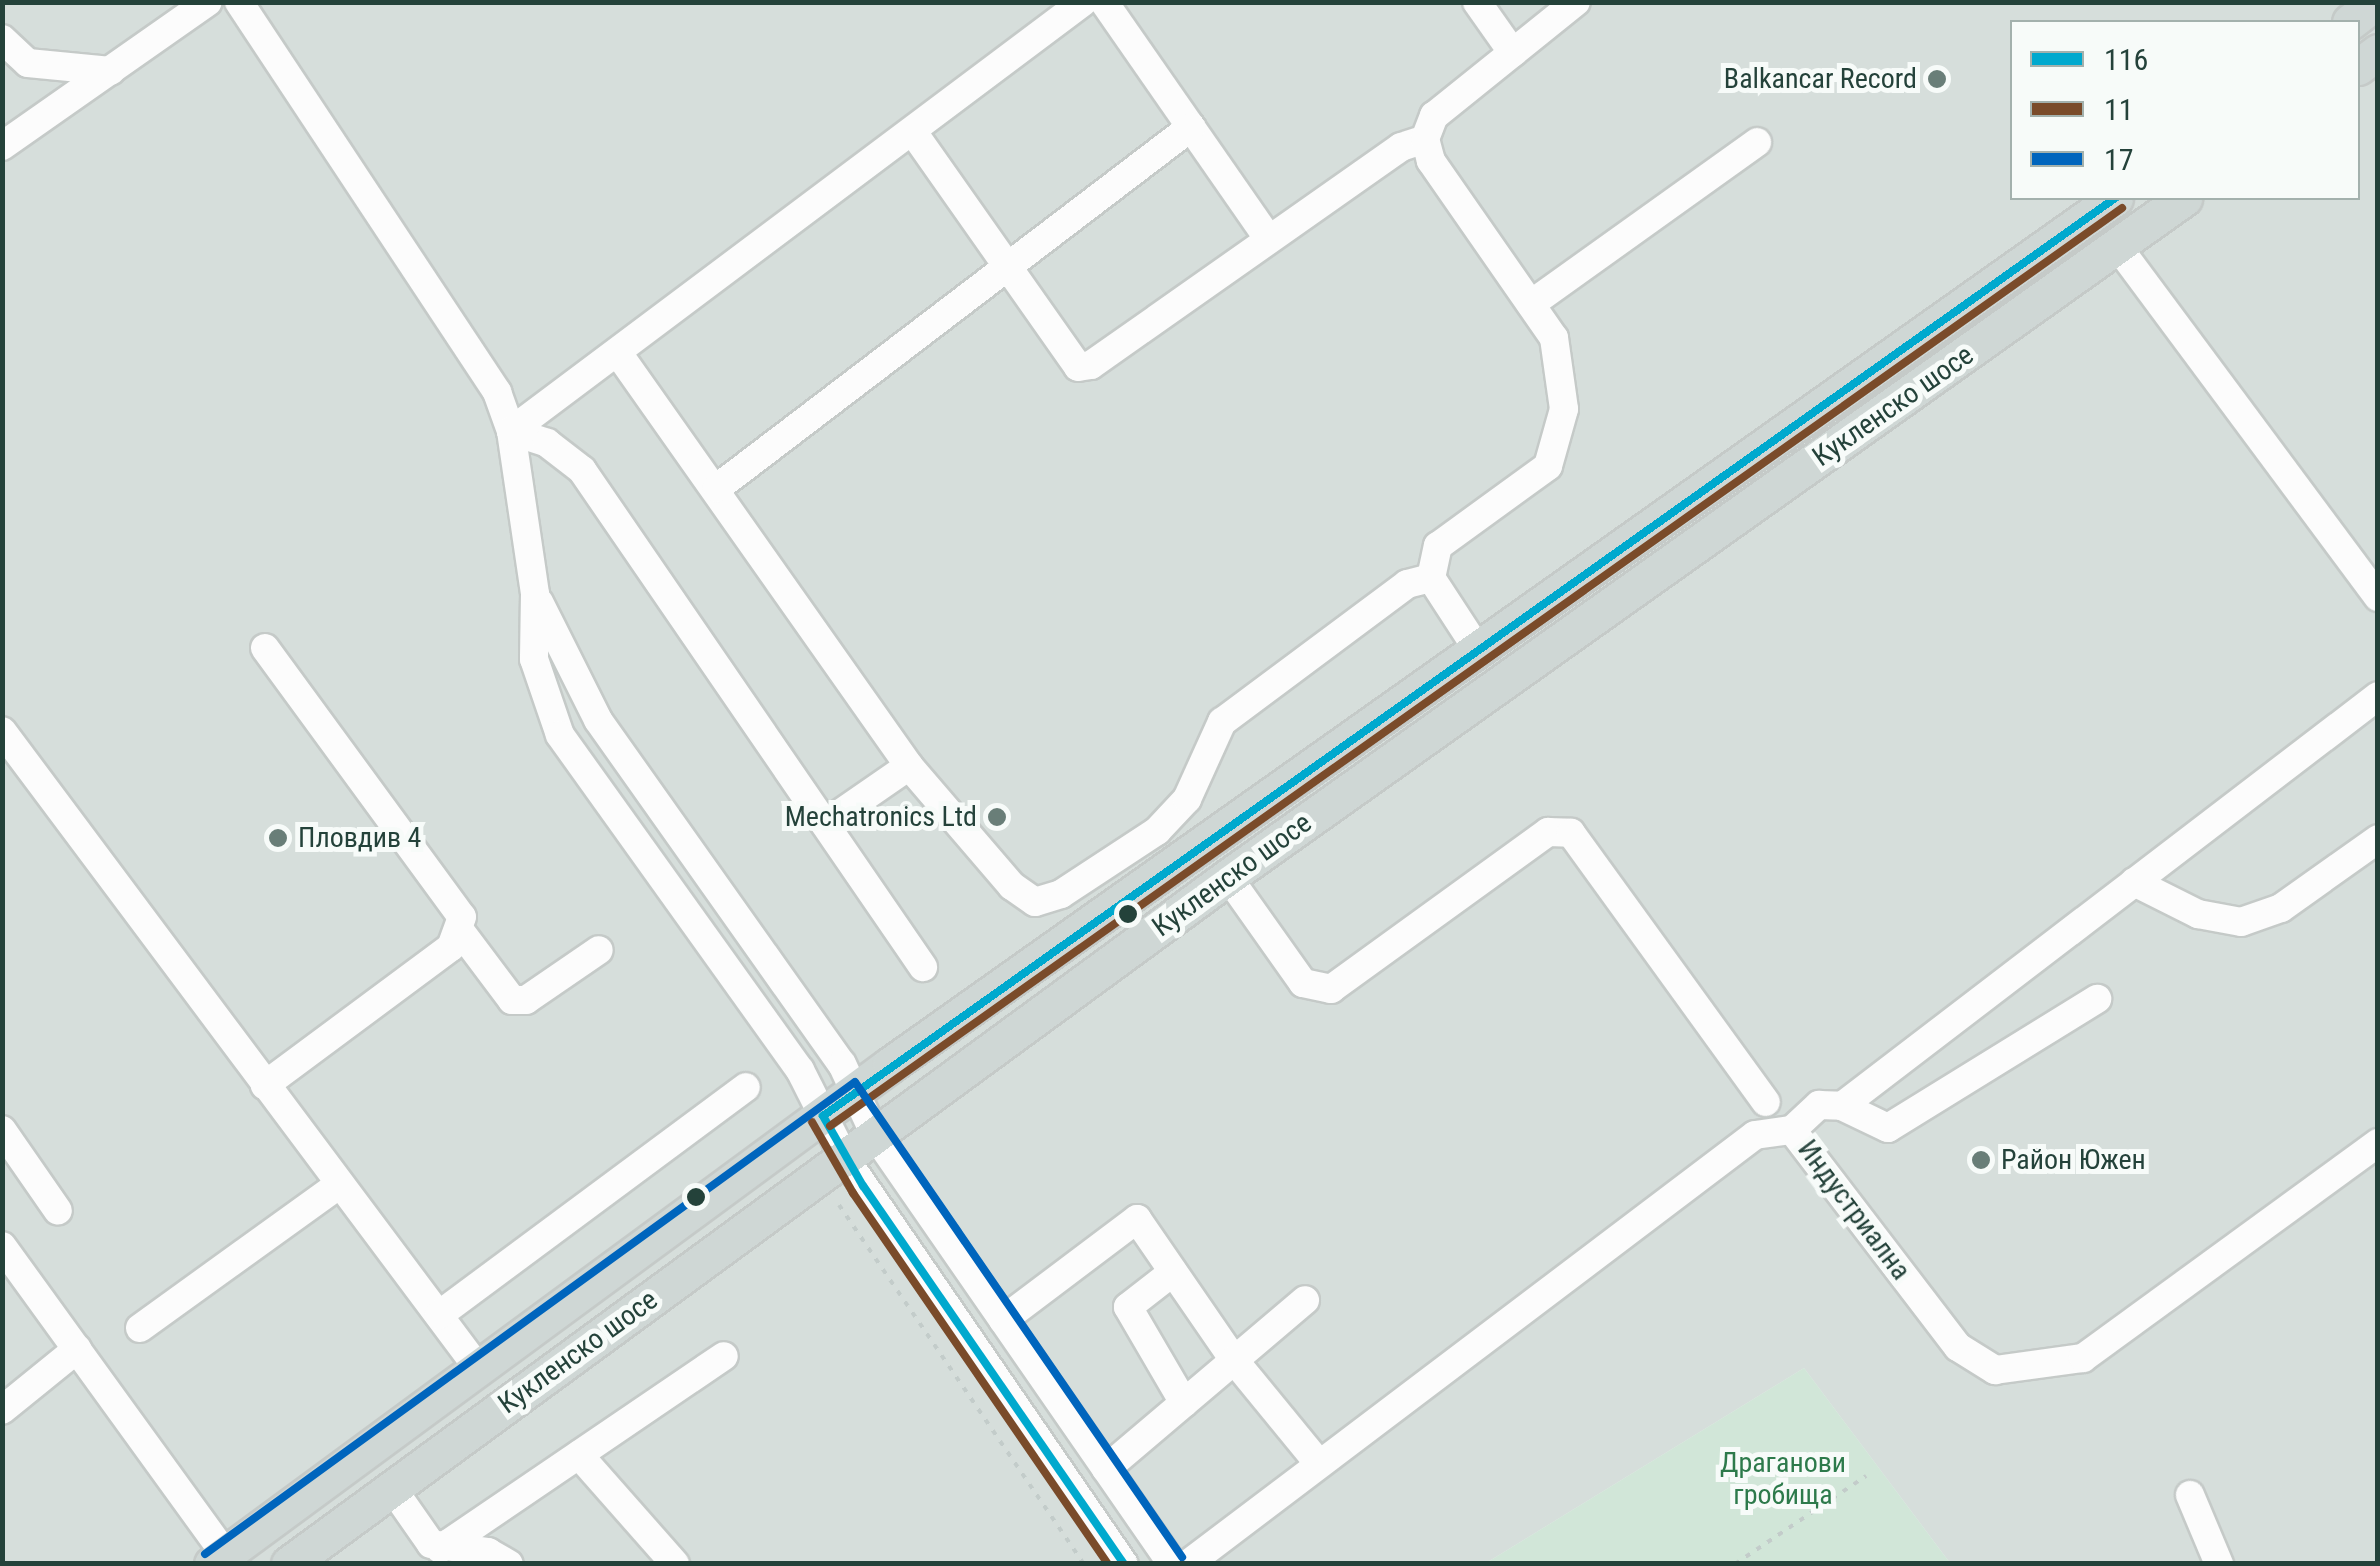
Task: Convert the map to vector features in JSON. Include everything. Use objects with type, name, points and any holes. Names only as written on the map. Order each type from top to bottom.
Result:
[{"type":"main road","points":[[2353,20],[2376,2]]},
{"type":"main road","name":"Кукленско шосе","points":[[218,1559],[823,1116],[2112,200]]},
{"type":"main road","name":"Кукленско шосе","points":[[289,1564],[1228,877],[2181,200]]},
{"type":"street","points":[[2,146],[208,2]]},
{"type":"street","points":[[239,2],[461,329],[511,430],[535,594],[534,660],[560,735],[789,1053],[844,1157],[1124,1564]]},
{"type":"street","points":[[511,430],[1083,2]]},
{"type":"street","points":[[1104,2],[1268,238]]},
{"type":"street","points":[[1476,2],[1513,53]]},
{"type":"street","points":[[1478,650],[1431,578],[1438,546],[1548,466],[1564,409],[1554,338],[1430,160],[1424,139],[1434,116],[1576,2]]},
{"type":"street","points":[[2,39],[28,63],[111,71]]},
{"type":"street","points":[[717,488],[1004,264],[1191,128]]},
{"type":"street","points":[[913,132],[1078,367],[1091,365],[1401,146],[1424,139]]},
{"type":"street","points":[[1531,304],[1757,142]]},
{"type":"street","points":[[2118,247],[2378,597]]},
{"type":"street","points":[[618,353],[717,488],[909,766],[1012,886],[1035,902],[1061,894],[1157,831],[1187,799],[1222,722],[1407,584],[1431,578]]},
{"type":"street","points":[[511,430],[547,443],[582,470],[923,968]]},
{"type":"street","points":[[535,594],[598,720],[842,1064],[874,1135],[1172,1564]]},
{"type":"street","points":[[266,648],[462,917],[461,932],[451,947],[266,1085]]},
{"type":"street","points":[[1842,1106],[2378,696]]},
{"type":"street","points":[[2,731],[478,1368]]},
{"type":"street","points":[[824,824],[909,766]]},
{"type":"street","points":[[1228,877],[1303,983],[1331,989],[1548,832],[1571,833],[1766,1102]]},
{"type":"street","points":[[2134,882],[2198,914],[2241,922],[2281,908],[2378,839]]},
{"type":"street","points":[[461,932],[512,1000],[526,1000],[598,950]]},
{"type":"street","points":[[1792,1130],[1819,1105],[1842,1106],[1888,1128],[2097,1000]]},
{"type":"street","points":[[440,1316],[746,1086]]},
{"type":"street","points":[[2,1130],[58,1211]]},
{"type":"street","name":"Индустриална","points":[[1188,1564],[1755,1135],[1792,1130],[1958,1348],[1995,1370],[2082,1358],[2378,1143]]},
{"type":"street","points":[[140,1328],[338,1185]]},
{"type":"street","points":[[1003,1320],[1136,1219],[1234,1360],[1319,1464]]},
{"type":"street","points":[[2,1246],[77,1349],[218,1559]]},
{"type":"street","points":[[1174,1272],[1128,1307],[1184,1403]]},
{"type":"street","points":[[1106,1469],[1305,1300]]},
{"type":"street","points":[[2,1410],[77,1349]]},
{"type":"street","points":[[440,1550],[724,1356]]},
{"type":"street","points":[[579,1454],[675,1564]]},
{"type":"street","points":[[392,1488],[440,1550],[488,1552],[509,1564]]},
{"type":"street","points":[[2190,1495],[2219,1564]]},
{"type":"path","points":[[839,1205],[1084,1564]]},
{"type":"path","points":[[1736,1564],[1866,1476]]},
{"type":"shaded area","points":[[3,3],[2377,3],[2377,1563],[1950,1563],[1804,1368],[1486,1563],[3,1564]]},
{"type":"green space","name":"Драганови гробища","points":[[1804,1368],[1950,1563],[1486,1563]]},
{"type":"transit line","name":"116","points":[[1124,1564],[863,1186],[823,1116],[2112,200]]},
{"type":"transit line","name":"11","points":[[830,1126],[2122,208]]},
{"type":"transit line","name":"17","points":[[205,1554],[855,1082],[1182,1557]]},
{"type":"transit line","name":"11","points":[[812,1122],[853,1193],[1108,1564]]},
{"type":"place","name":"Balkancar Record","points":[[1937,79]]},
{"type":"place","name":"Mechatronics Ltd","points":[[997,817]]},
{"type":"place","name":"Пловдив 4","points":[[278,838]]},
{"type":"place","name":"Район Южен","points":[[1981,1160]]}]
